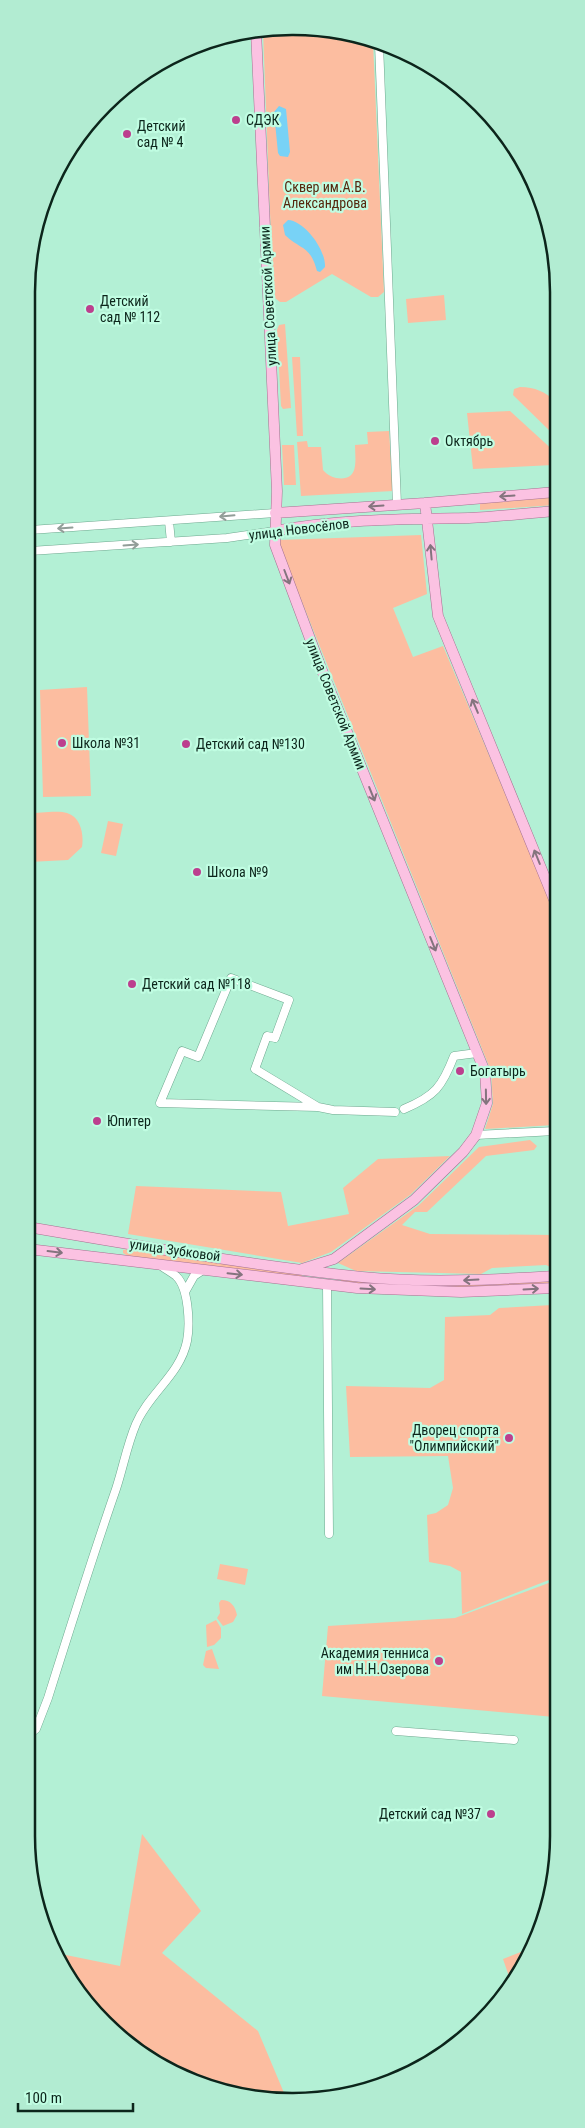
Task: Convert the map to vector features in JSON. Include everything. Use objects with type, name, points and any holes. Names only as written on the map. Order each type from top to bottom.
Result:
[{"type":"main road","name":"улица Советской Армии","points":[[256,37],[276,453],[275,545],[316,653],[485,1072],[487,1104],[476,1135],[463,1152],[414,1200],[334,1259],[302,1269]]},
{"type":"main road","name":"улица Новосёлов","points":[[275,513],[550,493]]},
{"type":"main road","points":[[425,503],[438,616],[550,890]]},
{"type":"main road","name":"улица Новосёлов","points":[[274,531],[338,523],[428,518],[470,518],[550,511]]},
{"type":"main road","name":"улица Зубковой","points":[[35,1228],[362,1277],[406,1280],[462,1280],[550,1276]]},
{"type":"main road","points":[[119,1260],[112,1252],[114,1245],[125,1243]]},
{"type":"main road","name":"улица Зубковой","points":[[35,1250],[365,1289],[455,1292],[550,1288]]},
{"type":"main road","points":[[324,1284],[323,1271],[334,1259]]},
{"type":"street","points":[[379,51],[398,505]]},
{"type":"street","name":"улица Новосёлов","points":[[35,530],[275,513]]},
{"type":"street","points":[[169,521],[171,542]]},
{"type":"street","name":"улица Новосёлов","points":[[35,551],[227,538],[274,531]]},
{"type":"street","points":[[318,1107],[255,1070],[266,1036],[275,1038],[289,1000],[231,978],[198,1057],[182,1051],[160,1103],[318,1107],[333,1110],[399,1110],[423,1101],[442,1084],[454,1056],[477,1053]]},
{"type":"street","points":[[476,1135],[550,1131]]},
{"type":"street","points":[[160,1265],[176,1276],[186,1292]]},
{"type":"street","points":[[35,1730],[48,1698],[136,1422],[144,1406],[168,1379],[184,1352],[188,1328],[186,1292],[189,1282],[203,1270]]},
{"type":"street","points":[[324,1284],[329,1534]]},
{"type":"street","points":[[396,1730],[514,1740]]},
{"type":"green space","name":"Сквер им.А.В. Александрова","points":[[292,35],[326,37],[373,48],[384,292],[378,297],[371,297],[332,274],[286,302],[280,302],[275,298],[263,37]]},
{"type":"green space","points":[[444,295],[446,320],[408,323],[406,299]]},
{"type":"green space","points":[[285,324],[291,408],[283,409],[281,406],[277,330],[279,325]]},
{"type":"green space","points":[[292,357],[300,357],[303,436],[297,436]]},
{"type":"green space","points":[[520,387],[531,388],[550,396],[550,431],[513,395],[514,389]]},
{"type":"green space","points":[[510,411],[550,448],[550,465],[473,469],[467,413]]},
{"type":"green space","points":[[389,431],[393,491],[301,496],[297,442],[307,441],[308,447],[321,447],[323,470],[336,478],[346,478],[353,472],[355,445],[368,444],[367,432]]},
{"type":"green space","points":[[282,445],[294,445],[296,485],[284,485]]},
{"type":"green space","points":[[550,496],[550,505],[480,510],[480,502]]},
{"type":"green space","points":[[421,535],[427,594],[393,608],[413,657],[443,646],[550,900],[550,1125],[485,1129],[493,1104],[491,1071],[279,545],[279,540]]},
{"type":"green space","points":[[87,687],[91,796],[43,797],[40,690]]},
{"type":"green space","points":[[35,813],[67,813],[76,818],[80,827],[82,847],[68,860],[35,862]]},
{"type":"green space","points":[[108,821],[123,824],[116,856],[101,853]]},
{"type":"green space","points":[[530,1140],[537,1146],[534,1150],[486,1156],[427,1212],[415,1212],[402,1225],[430,1234],[550,1235],[550,1267],[546,1265],[492,1268],[481,1274],[356,1271],[338,1263],[419,1205],[479,1147]]},
{"type":"green space","points":[[450,1156],[410,1195],[331,1252],[302,1263],[128,1234],[136,1186],[281,1192],[288,1226],[349,1214],[343,1188],[378,1159]]},
{"type":"green space","points":[[129,1249],[303,1275],[299,1277],[129,1257],[123,1253],[123,1250]]},
{"type":"green space","points":[[340,1279],[550,1279],[550,1284],[455,1288],[404,1288],[342,1282]]},
{"type":"green space","points":[[550,1305],[550,1580],[462,1614],[461,1572],[450,1566],[429,1562],[427,1515],[436,1513],[448,1505],[453,1488],[448,1456],[350,1457],[346,1386],[430,1388],[444,1380],[445,1317],[490,1315],[499,1308]]},
{"type":"green space","points":[[220,1564],[248,1569],[245,1585],[217,1579]]},
{"type":"green space","name":"Академия тенниса им Н.Н.Озерова","points":[[550,1582],[550,1717],[322,1696],[328,1626],[455,1618]]},
{"type":"green space","points":[[221,1600],[232,1604],[237,1615],[233,1622],[223,1626],[217,1618],[220,1613],[219,1603]]},
{"type":"green space","points":[[216,1620],[221,1628],[221,1638],[214,1645],[207,1647],[206,1625]]},
{"type":"green space","points":[[212,1649],[219,1669],[206,1668],[203,1665],[206,1651]]},
{"type":"green space","points":[[142,1834],[201,1911],[162,1953],[258,2031],[284,2092],[242,2088],[210,2079],[164,2059],[149,2050],[110,2018],[78,1979],[65,1955],[120,1966]]},
{"type":"green space","points":[[522,1952],[509,1976],[503,1959]]},
{"type":"water","points":[[279,106],[286,109],[290,152],[288,157],[280,156],[278,153],[274,112]]},
{"type":"water","points":[[288,220],[301,225],[318,245],[325,267],[320,272],[317,271],[308,252],[285,235],[283,225]]},
{"type":"place","name":"СДЭК","points":[[236,120]]},
{"type":"place","name":"Детский сад № 4","points":[[127,134]]},
{"type":"place","name":"Детский сад № 112","points":[[90,309]]},
{"type":"place","name":"Октябрь","points":[[435,441]]},
{"type":"place","name":"Школа №31","points":[[62,743]]},
{"type":"place","name":"Детский сад №130","points":[[186,744]]},
{"type":"place","name":"Школа №9","points":[[197,872]]},
{"type":"place","name":"Детский сад №118","points":[[132,984]]},
{"type":"place","name":"Богатырь","points":[[460,1071]]},
{"type":"place","name":"Юпитер","points":[[97,1121]]},
{"type":"place","name":"Дворец спорта \"Олимпийский\"","points":[[509,1438]]},
{"type":"place","name":"Академия тенниса им Н.Н.Озерова","points":[[439,1661]]},
{"type":"place","name":"Детский сад №37","points":[[491,1814]]}]
